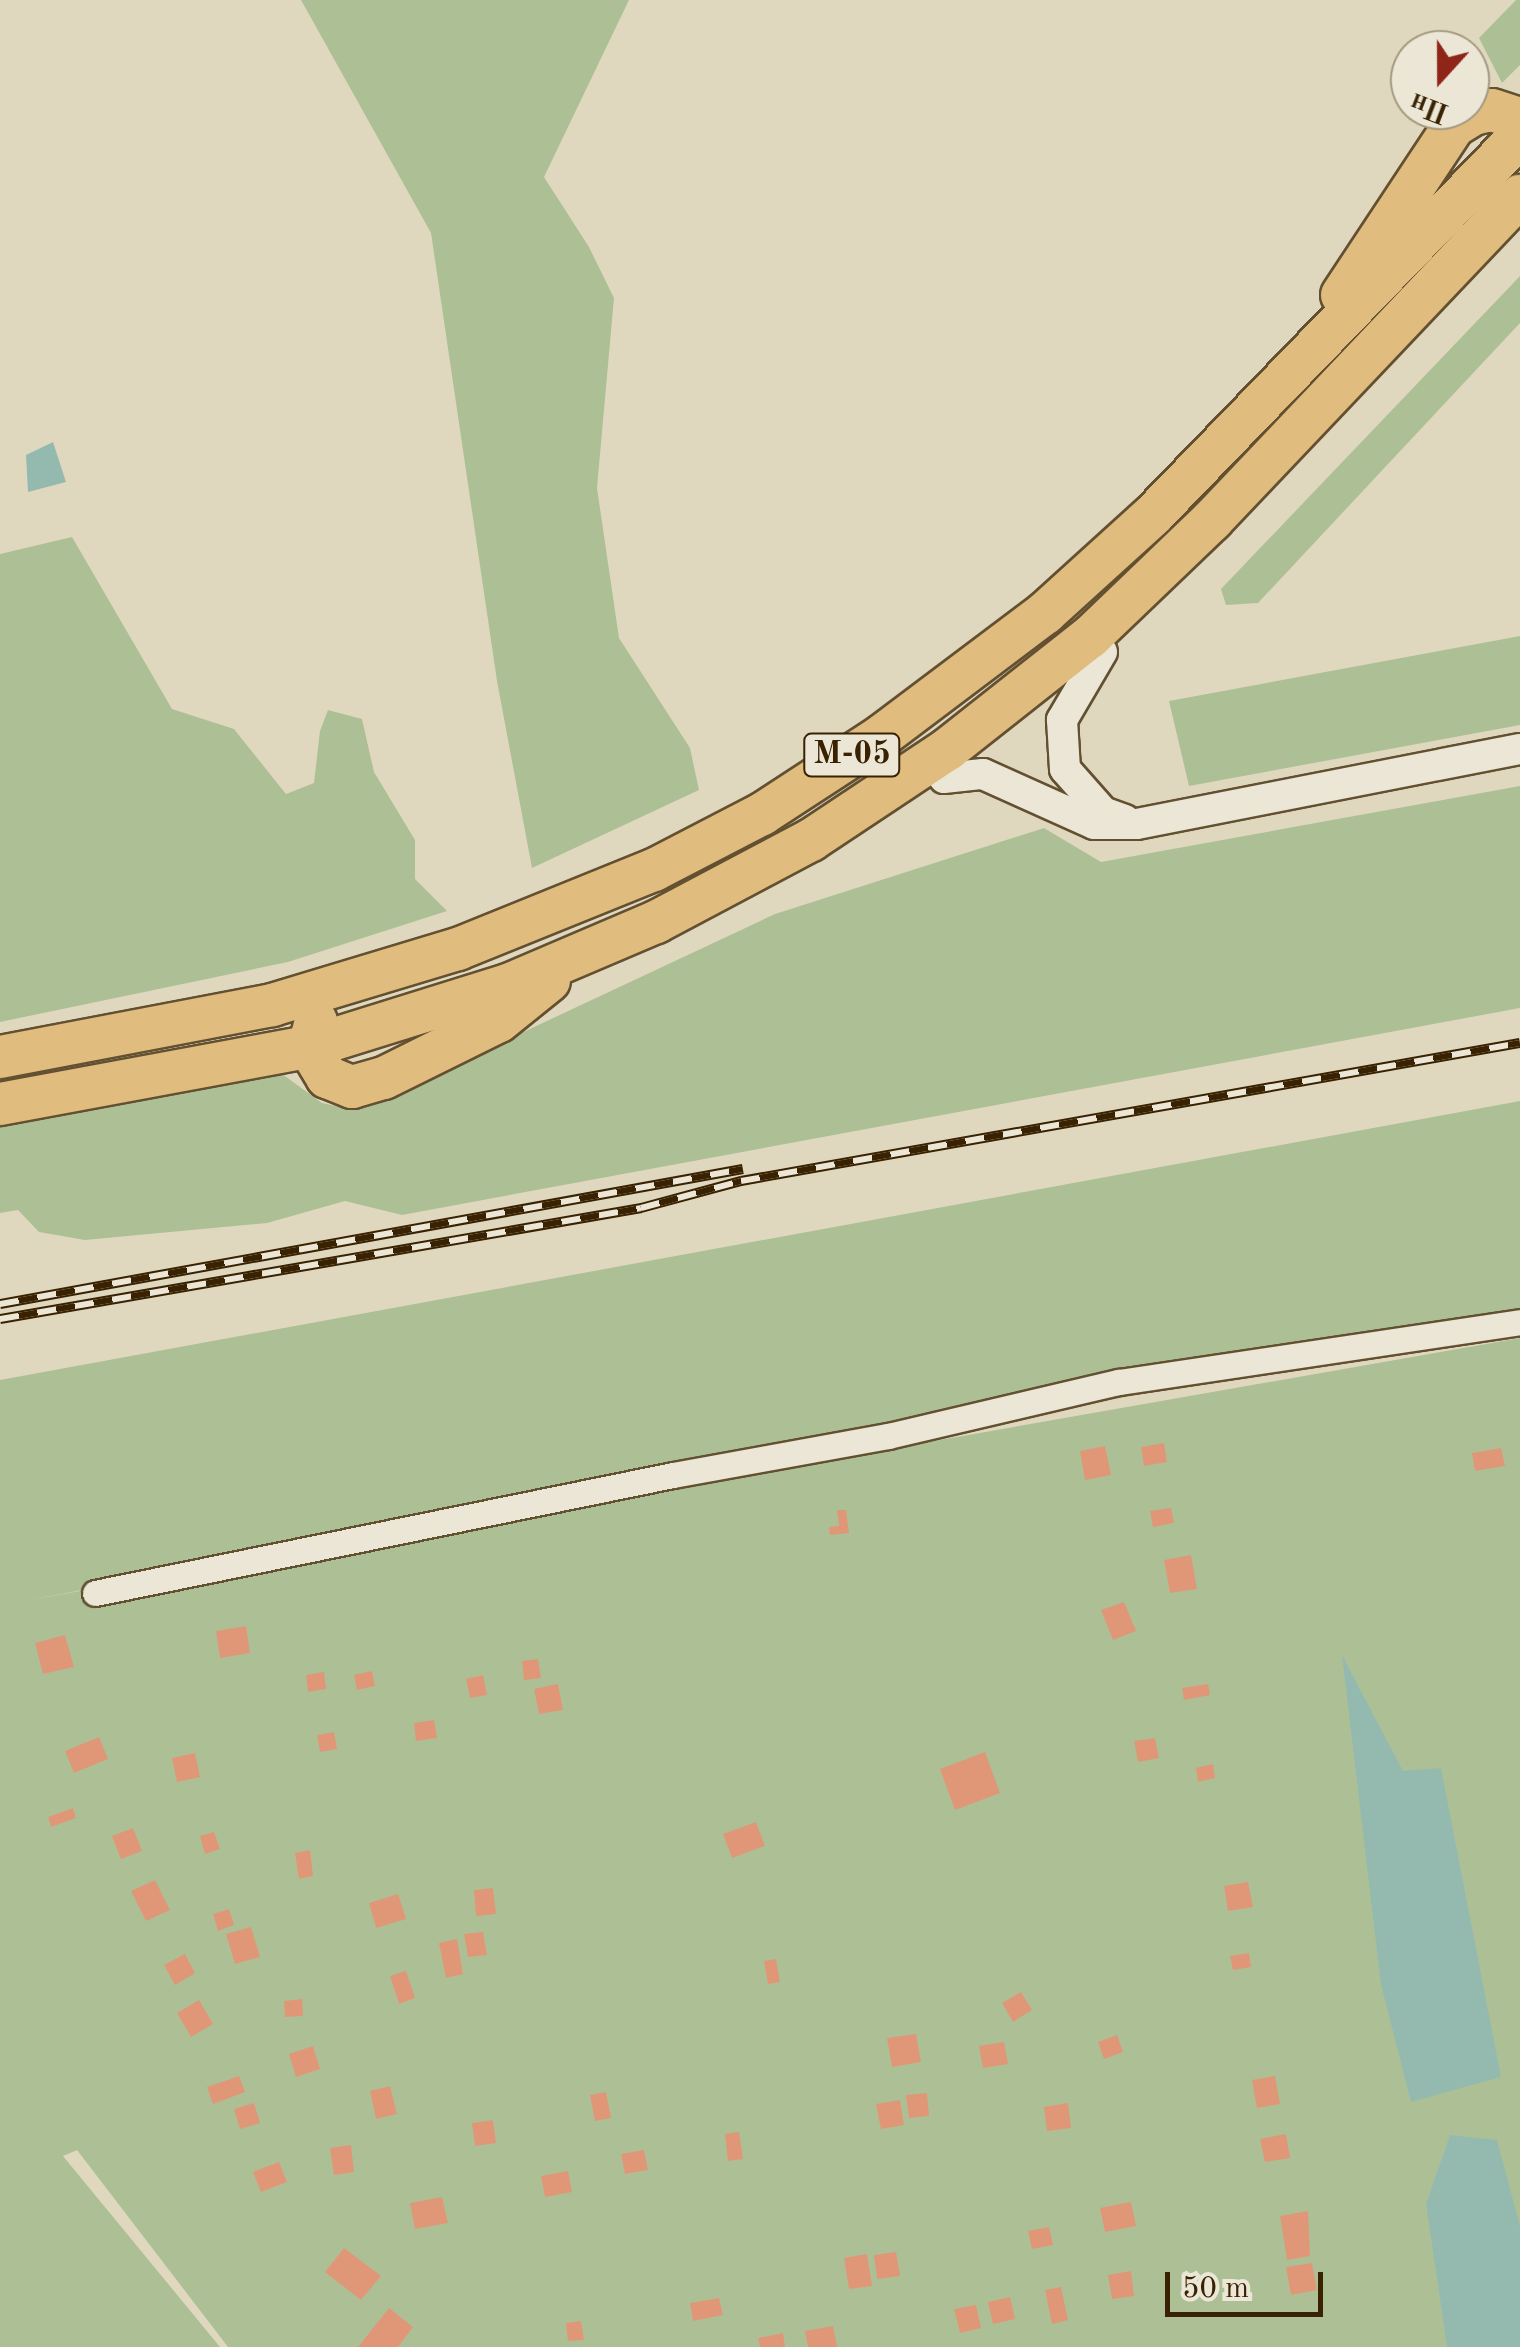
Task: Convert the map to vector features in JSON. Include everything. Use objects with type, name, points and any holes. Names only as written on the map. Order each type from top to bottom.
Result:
[{"type":"highway","points":[[1292,373],[1454,126],[1473,114],[1492,110],[1520,119]]},
{"type":"highway","name":"М-05","points":[[0,1057],[272,1005],[458,949],[654,870],[762,814],[883,735],[1045,613],[1152,516],[1520,136]]},
{"type":"highway","name":"М-05","points":[[309,1047],[327,1078],[352,1087],[384,1078],[499,1021],[578,958],[812,840],[948,749],[1090,637],[1212,520],[1517,196]]},
{"type":"highway","points":[[812,840],[878,820],[944,778],[1102,652],[1158,601],[1212,520]]},
{"type":"highway","points":[[0,1104],[309,1047],[314,1024],[326,1010],[458,949]]},
{"type":"street","points":[[1102,652],[1062,720],[1064,769],[1104,812],[1137,824]]},
{"type":"street","points":[[944,778],[983,774],[1094,824],[1137,824],[1520,749]]},
{"type":"street","points":[[95,1594],[674,1475],[888,1436],[1119,1382],[1520,1322]]},
{"type":"green space","points":[[301,0],[629,0],[544,177],[589,247],[614,298],[597,488],[619,638],[690,748],[699,790],[532,868],[497,681],[431,233]]},
{"type":"green space","points":[[1520,0],[1520,65],[1502,83],[1490,60],[1490,30],[1487,30]]},
{"type":"green space","points":[[1520,276],[1520,323],[1258,603],[1226,605],[1221,589]]},
{"type":"green space","points":[[72,537],[172,709],[234,729],[286,794],[314,783],[320,731],[328,710],[362,719],[374,772],[415,840],[415,879],[447,911],[288,962],[0,1022],[0,554]]},
{"type":"green space","points":[[1520,636],[1520,725],[1189,786],[1169,701]]},
{"type":"green space","points":[[1520,786],[1520,1008],[402,1215],[345,1201],[267,1223],[85,1240],[39,1232],[18,1210],[0,1213],[0,1125],[278,1071],[322,1103],[345,1108],[387,1096],[775,914],[1044,828],[1101,862]]},
{"type":"green space","points":[[1520,1101],[1520,1324],[23,1601],[1520,1338],[1520,2347],[228,2347],[77,2150],[63,2156],[220,2347],[0,2347],[0,1380]]},
{"type":"water","points":[[53,442],[66,482],[28,492],[26,455]]},
{"type":"water","points":[[1342,1655],[1403,1771],[1441,1768],[1501,2077],[1411,2102],[1381,1985]]},
{"type":"water","points":[[1450,2135],[1497,2140],[1520,2226],[1520,2347],[1447,2347],[1426,2204]]},
{"type":"building","points":[[1164,1443],[1167,1462],[1144,1466],[1141,1447]]},
{"type":"building","points":[[1105,1446],[1111,1475],[1085,1480],[1080,1451]]},
{"type":"building","points":[[1501,1448],[1505,1466],[1475,1471],[1472,1453]]},
{"type":"building","points":[[1171,1508],[1174,1523],[1153,1527],[1150,1511]]},
{"type":"building","points":[[837,1510],[846,1510],[849,1533],[830,1535],[829,1527],[839,1526]]},
{"type":"building","points":[[1191,1555],[1197,1589],[1170,1593],[1164,1560]]},
{"type":"building","points":[[1124,1602],[1136,1631],[1113,1640],[1101,1610]]},
{"type":"building","points":[[246,1626],[250,1653],[220,1658],[216,1631]]},
{"type":"building","points":[[65,1635],[74,1667],[43,1674],[35,1643]]},
{"type":"building","points":[[538,1659],[541,1678],[524,1680],[522,1661]]},
{"type":"building","points":[[372,1671],[375,1686],[357,1690],[354,1675]]},
{"type":"building","points":[[324,1672],[326,1689],[308,1692],[306,1675]]},
{"type":"building","points":[[483,1675],[487,1695],[470,1698],[466,1679]]},
{"type":"building","points":[[558,1684],[563,1710],[539,1714],[534,1689]]},
{"type":"building","points":[[1208,1684],[1210,1695],[1184,1700],[1182,1688]]},
{"type":"building","points":[[434,1720],[437,1738],[416,1741],[414,1723]]},
{"type":"building","points":[[334,1732],[337,1749],[320,1752],[317,1735]]},
{"type":"building","points":[[99,1737],[108,1759],[74,1773],[65,1751]]},
{"type":"building","points":[[1155,1738],[1159,1758],[1138,1762],[1134,1741]]},
{"type":"building","points":[[985,1752],[1000,1793],[955,1810],[940,1769]]},
{"type":"building","points":[[195,1753],[200,1777],[177,1782],[172,1758]]},
{"type":"building","points":[[1213,1764],[1215,1778],[1198,1782],[1196,1768]]},
{"type":"building","points":[[73,1808],[76,1818],[51,1827],[48,1817]]},
{"type":"building","points":[[756,1822],[765,1846],[732,1858],[723,1834]]},
{"type":"building","points":[[133,1828],[142,1851],[121,1859],[112,1836]]},
{"type":"building","points":[[214,1832],[220,1849],[205,1854],[200,1836]]},
{"type":"building","points":[[310,1850],[313,1876],[299,1879],[295,1853]]},
{"type":"building","points":[[155,1880],[170,1910],[146,1921],[131,1891]]},
{"type":"building","points":[[1248,1882],[1253,1907],[1228,1911],[1224,1886]]},
{"type":"building","points":[[493,1888],[496,1914],[476,1916],[474,1890]]},
{"type":"building","points":[[398,1894],[406,1919],[376,1928],[369,1903]]},
{"type":"building","points":[[229,1909],[234,1925],[218,1931],[213,1914]]},
{"type":"building","points":[[251,1927],[260,1957],[235,1964],[226,1934]]},
{"type":"building","points":[[483,1932],[487,1955],[468,1957],[464,1934]]},
{"type":"building","points":[[457,1939],[463,1974],[446,1978],[439,1943]]},
{"type":"building","points":[[1249,1953],[1251,1967],[1233,1970],[1230,1956]]},
{"type":"building","points":[[185,1954],[195,1973],[175,1985],[164,1965]]},
{"type":"building","points":[[776,1959],[780,1982],[768,1984],[764,1961]]},
{"type":"building","points":[[406,1971],[415,1998],[399,2004],[390,1976]]},
{"type":"building","points":[[1021,1992],[1032,2010],[1013,2022],[1002,2003]]},
{"type":"building","points":[[302,1999],[303,2016],[285,2017],[284,2001]]},
{"type":"building","points":[[199,2000],[213,2024],[191,2037],[177,2013]]},
{"type":"building","points":[[916,2034],[921,2062],[892,2067],[887,2038]]},
{"type":"building","points":[[1117,2035],[1123,2052],[1104,2059],[1098,2042]]},
{"type":"building","points":[[1004,2042],[1008,2064],[983,2068],[979,2046]]},
{"type":"building","points":[[313,2046],[320,2069],[296,2077],[289,2054]]},
{"type":"building","points":[[239,2076],[245,2092],[213,2104],[207,2087]]},
{"type":"building","points":[[1275,2076],[1280,2104],[1257,2108],[1252,2080]]},
{"type":"building","points":[[390,2086],[397,2114],[376,2119],[370,2091]]},
{"type":"building","points":[[606,2092],[611,2118],[595,2121],[590,2095]]},
{"type":"building","points":[[927,2093],[929,2116],[909,2118],[906,2095]]},
{"type":"building","points":[[900,2100],[904,2125],[881,2129],[876,2104]]},
{"type":"building","points":[[254,2103],[260,2123],[240,2129],[234,2109]]},
{"type":"building","points":[[1068,2103],[1071,2128],[1047,2131],[1044,2107]]},
{"type":"building","points":[[493,2120],[496,2143],[475,2146],[472,2123]]},
{"type":"building","points":[[739,2132],[743,2159],[728,2161],[725,2134]]},
{"type":"building","points":[[1286,2134],[1290,2158],[1265,2162],[1260,2139]]},
{"type":"building","points":[[351,2145],[354,2172],[334,2175],[330,2148]]},
{"type":"building","points":[[644,2150],[648,2170],[625,2174],[621,2154]]},
{"type":"building","points":[[279,2162],[287,2182],[261,2192],[253,2172]]},
{"type":"building","points":[[568,2171],[572,2192],[545,2197],[541,2176]]},
{"type":"building","points":[[442,2197],[448,2223],[415,2229],[410,2203]]},
{"type":"building","points":[[1131,2202],[1136,2226],[1105,2232],[1100,2208]]},
{"type":"building","points":[[1308,2211],[1310,2256],[1287,2260],[1280,2216]]},
{"type":"building","points":[[1049,2227],[1053,2245],[1032,2249],[1028,2231]]},
{"type":"building","points":[[344,2248],[381,2276],[361,2300],[325,2272]]},
{"type":"building","points":[[896,2252],[900,2276],[877,2279],[874,2255]]},
{"type":"building","points":[[867,2254],[872,2286],[849,2289],[844,2258]]},
{"type":"building","points":[[1312,2263],[1317,2290],[1291,2295],[1286,2267]]},
{"type":"building","points":[[1131,2271],[1134,2296],[1112,2299],[1108,2275]]},
{"type":"building","points":[[1061,2287],[1068,2320],[1052,2324],[1045,2290]]},
{"type":"building","points":[[1010,2297],[1015,2319],[993,2324],[988,2302]]},
{"type":"building","points":[[719,2298],[723,2315],[693,2321],[690,2303]]},
{"type":"building","points":[[976,2305],[981,2328],[960,2333],[954,2309]]},
{"type":"building","points":[[389,2308],[413,2327],[398,2347],[358,2347]]},
{"type":"building","points":[[581,2321],[584,2340],[568,2341],[566,2323]]},
{"type":"building","points":[[833,2326],[837,2347],[808,2347],[805,2331]]},
{"type":"building","points":[[783,2333],[785,2347],[760,2347],[758,2338]]},
{"type":"railway","points":[[0,1319],[641,1208],[741,1181],[1520,1043]]},
{"type":"railway","points":[[0,1304],[743,1169]]}]
